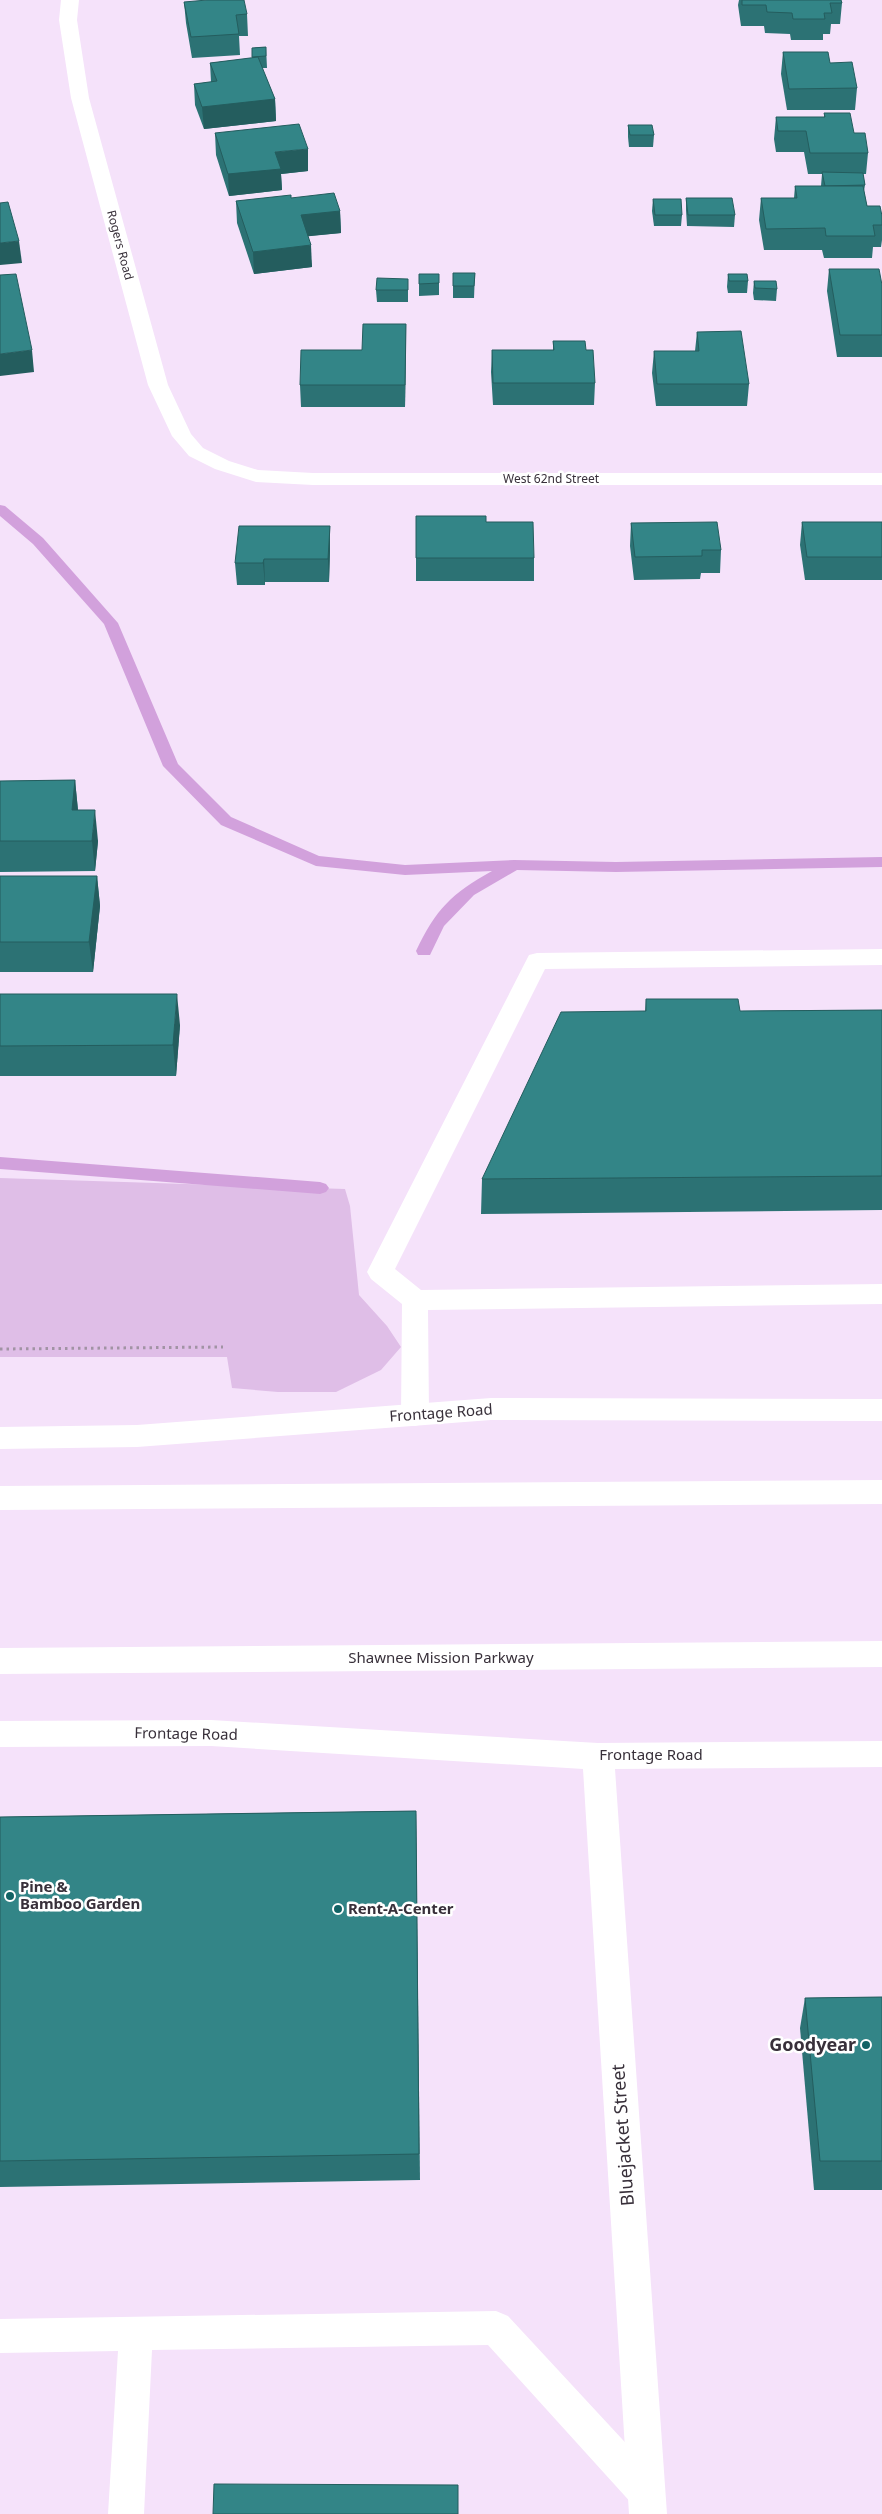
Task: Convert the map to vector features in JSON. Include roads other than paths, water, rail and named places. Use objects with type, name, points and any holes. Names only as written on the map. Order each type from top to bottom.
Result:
[{"type":"main road","name":"Rogers Road","points":[[70,0],[68,20],[80,98],[158,385],[182,436],[196,452],[222,466]]},
{"type":"main road","name":"West 62nd Street","points":[[222,466],[256,476],[313,479],[882,479]]},
{"type":"main road","name":"Frontage Road","points":[[0,1438],[137,1436],[509,1409],[882,1410]]},
{"type":"main road","points":[[0,1498],[882,1492]]},
{"type":"main road","name":"Shawnee Mission Parkway","points":[[0,1661],[882,1654]]},
{"type":"main road","name":"Frontage Road","points":[[0,1734],[211,1733],[598,1756],[882,1754]]},
{"type":"main road","name":"Bluejacket Street","points":[[598,1756],[648,2503]]},
{"type":"lane","points":[[882,958],[537,962],[380,1272],[415,1300],[882,1294]]},
{"type":"lane","points":[[414,1415],[415,1300]]},
{"type":"lane","points":[[0,2336],[496,2328],[648,2503]]},
{"type":"lane","points":[[126,2514],[136,2335]]},
{"type":"waterway","points":[[0,509],[38,541],[111,623],[171,766],[226,821],[316,861],[405,870],[514,865],[616,867],[882,862]]},
{"type":"waterway","points":[[424,951],[437,923],[468,891],[511,867]]},
{"type":"waterway","points":[[0,1163],[320,1188]]},
{"type":"place","name":"Pine & Bamboo Garden","points":[[10,1896]]},
{"type":"place","name":"Rent-A-Center","points":[[338,1909]]},
{"type":"place","name":"Goodyear","points":[[866,2045]]}]
